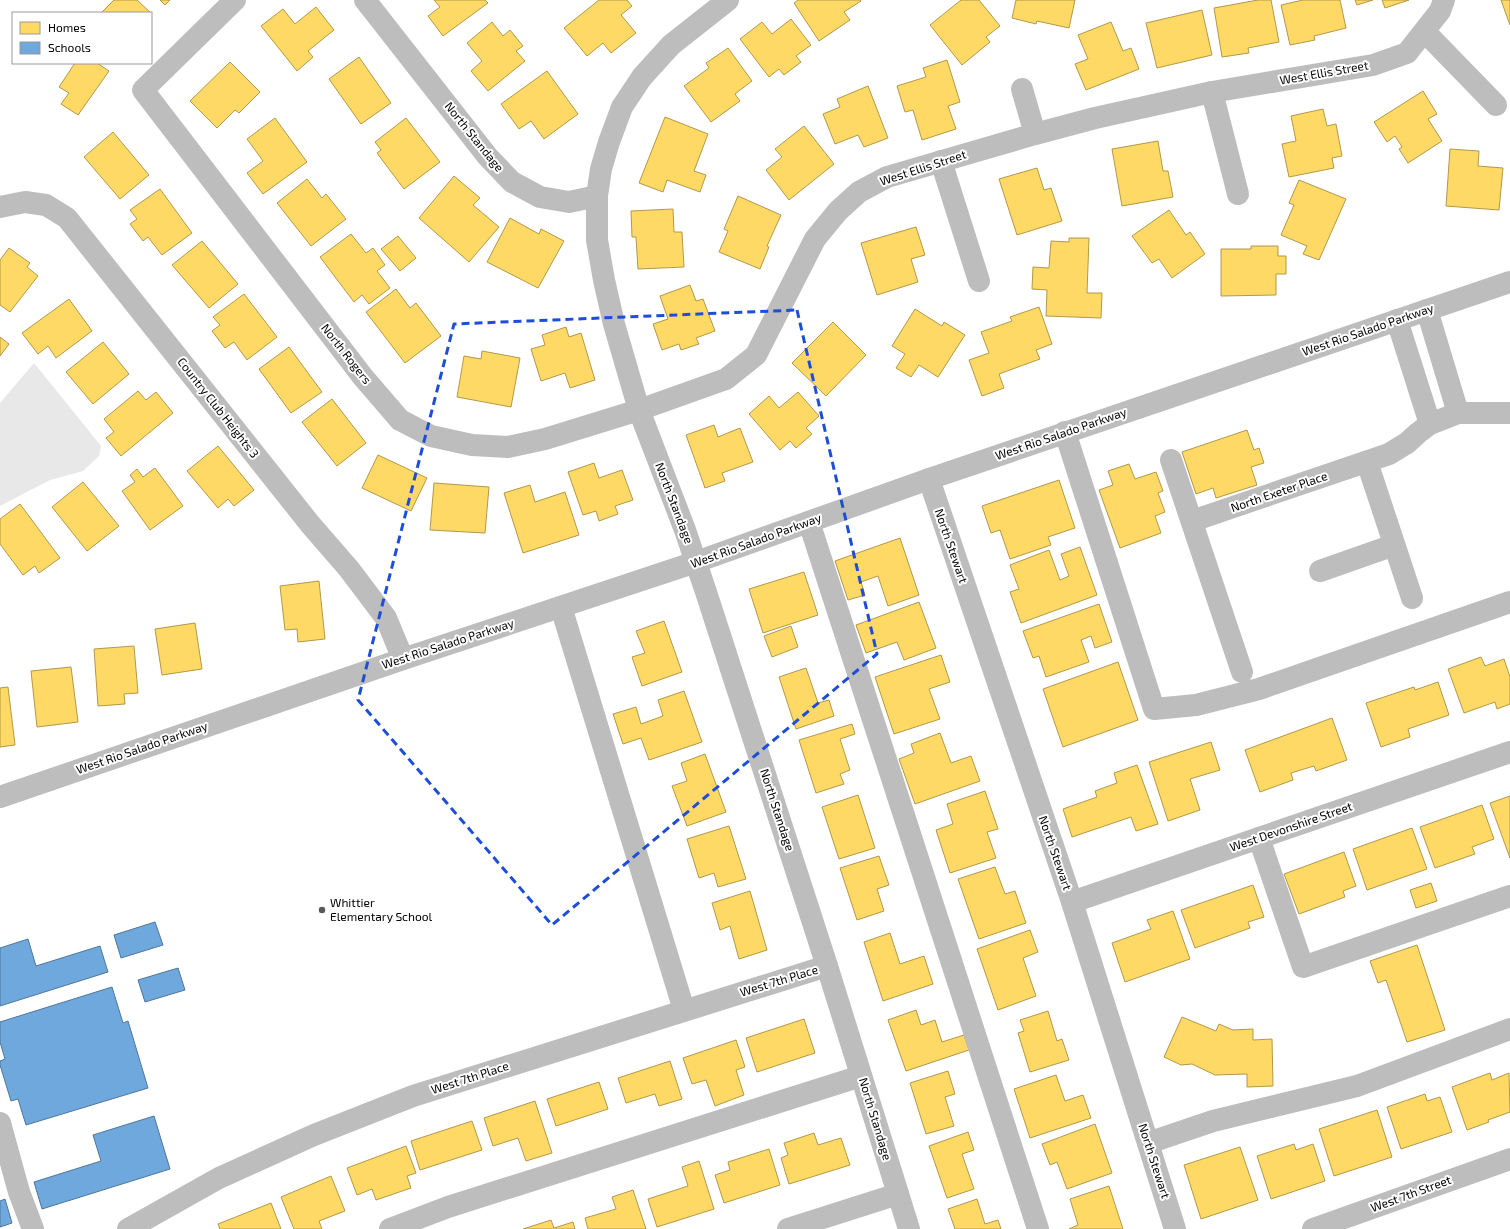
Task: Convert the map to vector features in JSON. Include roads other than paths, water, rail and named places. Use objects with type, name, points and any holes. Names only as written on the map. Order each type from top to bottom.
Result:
[{"type":"street","name":"North Rogers","points":[[235,0],[143,90],[363,377],[400,420],[431,436],[472,445],[508,447],[545,439],[638,410]]},
{"type":"street","name":"North Standage","points":[[365,0],[488,157],[512,182],[540,197],[562,201],[569,202],[597,196],[597,240],[604,280],[614,324],[638,410],[696,562],[827,966],[909,1229]]},
{"type":"street","points":[[597,196],[600,169],[622,107],[642,77],[706,7],[728,0]]},
{"type":"street","name":"West Ellis Street","points":[[638,410],[726,379],[756,355],[815,239],[838,212],[859,192],[886,177],[1095,118],[1212,92],[1373,65],[1407,53],[1440,11],[1444,0]]},
{"type":"street","points":[[1425,32],[1496,105]]},
{"type":"street","points":[[1022,89],[1035,134]]},
{"type":"street","points":[[1212,92],[1238,194]]},
{"type":"street","points":[[941,161],[979,281]]},
{"type":"street","name":"Country Club Heights 3","points":[[0,207],[25,202],[46,205],[67,218],[310,524],[349,569],[386,618],[403,659]]},
{"type":"street","name":"West Rio Salado Parkway","points":[[0,797],[403,659],[696,562],[1065,432],[1510,282]]},
{"type":"street","points":[[1427,310],[1458,412]]},
{"type":"street","points":[[1397,320],[1430,424]]},
{"type":"street","name":"North Exeter Place","points":[[1192,521],[1389,454],[1407,443],[1418,432],[1430,424],[1458,412],[1510,413]]},
{"type":"street","points":[[1065,432],[1154,709],[1196,706],[1258,688],[1510,602]]},
{"type":"street","points":[[1171,460],[1242,672]]},
{"type":"street","points":[[1366,462],[1412,598]]},
{"type":"street","name":"North Stewart","points":[[929,479],[1072,902],[1176,1229]]},
{"type":"street","points":[[809,522],[1038,1229]]},
{"type":"street","points":[[1320,571],[1394,545]]},
{"type":"street","points":[[561,607],[684,1010]]},
{"type":"street","name":"West Devonshire Street","points":[[1072,902],[1510,752]]},
{"type":"street","points":[[1259,838],[1303,967],[1510,896]]},
{"type":"street","name":"West 7th Place","points":[[128,1229],[219,1178],[314,1135],[413,1096],[827,966]]},
{"type":"street","points":[[1148,1143],[1213,1121],[1356,1086],[1510,1029]]},
{"type":"street","points":[[390,1229],[448,1207],[861,1076]]},
{"type":"street","points":[[0,1123],[19,1192],[33,1229]]},
{"type":"street","name":"West 7th Street","points":[[1313,1229],[1510,1159]]},
{"type":"street","points":[[788,1229],[898,1194]]},
{"type":"place","name":"Whittier Elementary School","points":[[322,910]]}]
